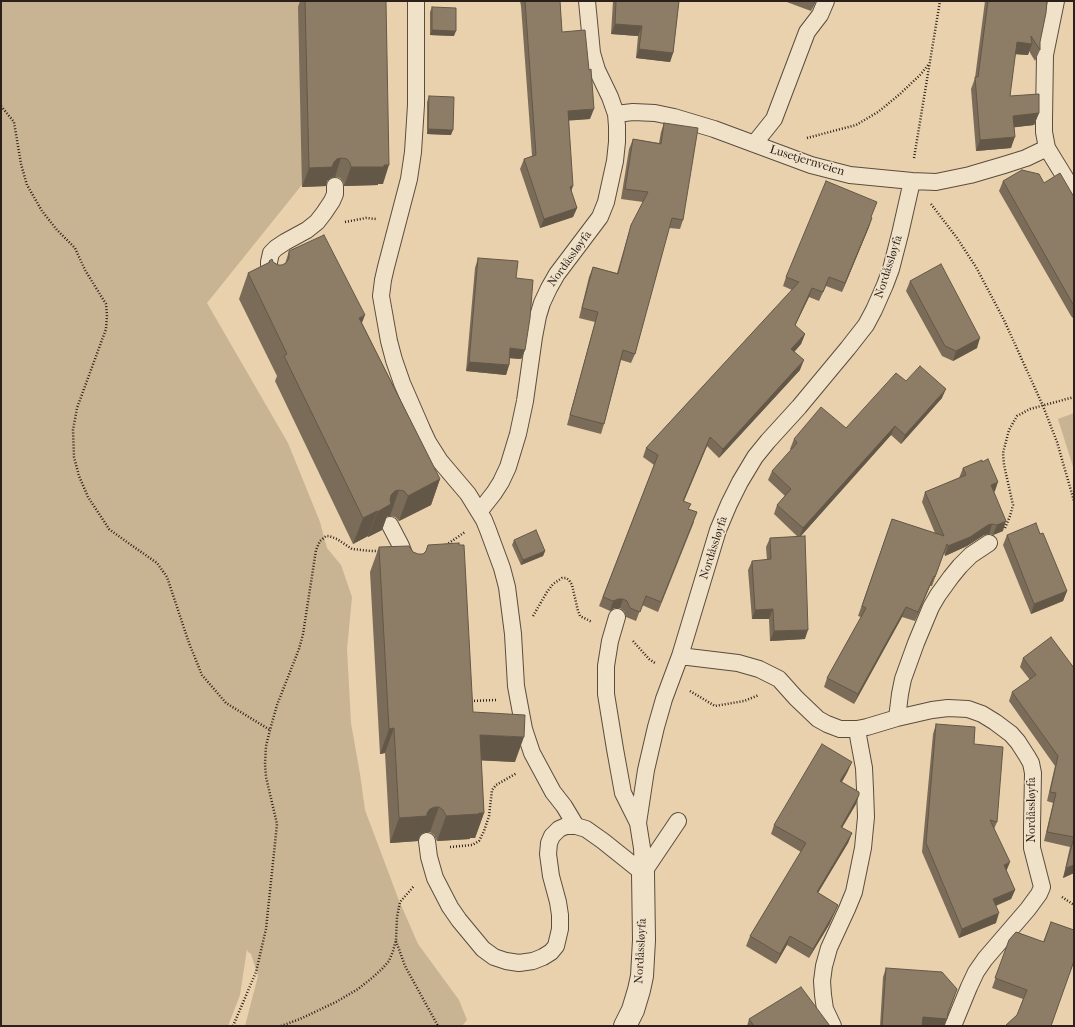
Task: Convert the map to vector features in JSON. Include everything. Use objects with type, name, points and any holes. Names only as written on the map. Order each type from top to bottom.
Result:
[{"type":"street","name":"Nordåssløyfa","points":[[625,1026],[639,990],[642,976],[644,940],[643,873]]},
{"type":"lane","points":[[416,1],[415,129],[409,179],[383,280],[382,296],[389,341],[394,360],[413,409],[428,442],[440,461],[468,494],[488,530],[502,568],[507,587],[513,634],[516,686],[526,735],[537,763],[553,792],[564,806],[576,826]]},
{"type":"lane","name":"Nordåssløyfa","points":[[479,512],[494,494],[501,482],[508,467],[518,434],[526,394],[534,337],[542,303],[557,274],[600,217],[604,207],[615,161],[617,142],[616,114],[610,97],[597,70],[592,53],[587,1]]},
{"type":"lane","points":[[754,144],[774,119],[807,32],[820,15],[826,1]]},
{"type":"lane","points":[[1056,1],[1046,55],[1044,132],[1047,148],[1074,192]]},
{"type":"lane","name":"Lusetjernveien","points":[[616,114],[654,112],[714,129],[811,164],[850,175],[912,181],[936,182],[970,175],[1004,166],[1047,148]]},
{"type":"lane","name":"Nordåssløyfa","points":[[643,873],[642,848],[638,823],[646,770],[656,727],[680,656],[718,530],[740,482],[755,457],[799,407],[866,325],[885,285],[900,234],[912,181]]},
{"type":"lane","points":[[271,281],[269,262],[271,253],[276,248],[307,230],[317,222],[332,201],[335,194],[335,186]]},
{"type":"lane","points":[[390,525],[401,546],[410,570]]},
{"type":"lane","points":[[898,718],[903,679],[916,642],[931,607],[938,595],[960,566],[971,555],[989,543]]},
{"type":"lane","points":[[615,623],[610,641],[606,666],[606,694],[624,792],[638,823]]},
{"type":"lane","name":"Nordåssløyfa","points":[[680,656],[738,663],[759,669],[779,679],[818,719],[840,729],[857,729],[898,718],[948,708],[968,709],[982,714],[1011,734],[1031,763],[1033,773],[1032,848],[1042,887],[1039,894],[1028,909],[984,959],[971,982],[953,1026]]},
{"type":"lane","points":[[833,1026],[825,1009],[822,981],[824,966],[829,948],[854,892],[863,848],[866,810],[864,768],[857,729]]},
{"type":"lane","points":[[427,841],[429,857],[435,878],[447,902],[459,920],[483,949],[494,957],[519,963],[533,961],[543,957],[556,946],[560,929],[560,915],[551,876],[548,854],[549,843],[552,836],[559,829],[566,826],[576,826],[586,829],[643,873],[678,821]]},
{"type":"path","points":[[940,1],[913,163],[912,181],[957,238],[976,267],[1004,320],[1043,406],[1057,442],[1074,501]]},
{"type":"path","points":[[805,139],[862,122],[878,112],[900,94],[930,64]]},
{"type":"path","points":[[1,106],[14,122],[21,164],[27,185],[57,230],[75,248],[84,270],[106,304],[106,329],[77,408],[73,430],[74,457],[88,497],[109,529],[157,563],[168,577],[188,644],[202,675],[226,703],[270,730]]},
{"type":"path","points":[[307,230],[312,232],[326,230],[345,222],[366,218],[398,220]]},
{"type":"path","points":[[989,543],[1004,532],[1013,505],[1004,465],[1003,453],[1009,430],[1017,416],[1030,409],[1074,397]]},
{"type":"path","points":[[233,1026],[256,972],[266,929],[278,824],[268,789],[265,764],[266,746],[285,684],[299,649],[303,634],[316,550],[320,541],[326,536],[332,536],[352,549],[371,552],[391,550],[401,546]]},
{"type":"path","points":[[445,546],[451,541]]},
{"type":"path","points":[[513,634],[521,632],[532,619],[553,584],[562,578],[566,578],[572,585],[580,616],[588,620],[615,623],[628,635],[649,659],[673,675],[693,694],[715,706],[744,700],[784,684]]},
{"type":"path","points":[[470,701],[501,700]]},
{"type":"path","points":[[460,846],[476,844],[479,841],[489,816],[492,790],[496,785],[537,763]]},
{"type":"path","points":[[281,1026],[307,1016],[358,989],[372,978],[389,961],[394,951],[396,940],[398,908],[400,902],[411,890]]},
{"type":"path","points":[[396,940],[405,966],[438,1026]]},
{"type":"shaded area","points":[[1,1],[303,1],[309,176],[207,303],[288,443],[320,522],[327,548],[341,565],[352,597],[347,649],[351,723],[365,810],[398,898],[418,944],[459,1000],[467,1020],[462,1026],[245,1026],[258,976],[251,954],[247,949],[240,995],[228,1026],[1,1026]]},
{"type":"shaded area","points":[[1074,413],[1074,470],[1058,419]]},
{"type":"building","points":[[305,1],[386,1],[389,165],[384,165],[384,167],[351,167],[347,159],[341,158],[334,162],[332,167],[309,168]]},
{"type":"building","points":[[525,1],[560,1],[562,32],[585,30],[589,70],[591,69],[594,109],[568,111],[573,186],[570,187],[577,208],[544,219],[524,159],[536,155]]},
{"type":"building","points":[[616,1],[679,1],[673,53],[639,49],[642,26],[615,24]]},
{"type":"building","points":[[988,1],[1047,1],[1040,50],[1031,36],[1032,44],[1017,42],[1010,96],[1039,94],[1039,113],[1013,116],[1015,137],[980,140],[975,77],[978,77]]},
{"type":"building","points":[[432,7],[456,8],[456,31],[432,30]]},
{"type":"building","points":[[429,96],[454,97],[453,130],[428,129]]},
{"type":"building","points":[[664,123],[698,128],[683,220],[672,218],[635,354],[623,350],[604,424],[570,415],[598,312],[582,308],[593,267],[618,274],[631,225],[648,192],[625,189],[633,139],[661,144]]},
{"type":"building","points":[[1022,170],[1039,174],[1044,183],[1060,173],[1074,197],[1074,306],[1003,181]]},
{"type":"building","points":[[826,181],[877,202],[871,217],[872,218],[845,283],[829,277],[823,292],[812,288],[795,325],[805,334],[791,349],[804,360],[723,449],[710,437],[683,501],[691,504],[688,509],[697,512],[661,602],[646,596],[640,612],[630,608],[627,601],[623,599],[613,601],[603,597],[658,455],[646,448],[799,282],[786,277]]},
{"type":"building","points":[[324,235],[365,315],[359,318],[440,479],[408,496],[404,491],[395,491],[391,495],[391,504],[363,518],[284,356],[287,354],[248,273],[270,262],[269,261],[272,259],[273,262],[278,265],[286,263],[289,258],[289,251]]},
{"type":"building","points":[[478,258],[518,261],[516,278],[533,280],[530,318],[525,350],[510,348],[509,365],[469,362]]},
{"type":"building","points":[[941,264],[980,338],[956,351],[945,346],[910,281]]},
{"type":"building","points":[[920,366],[946,389],[905,435],[895,426],[803,528],[777,505],[791,489],[772,471],[797,443],[794,439],[821,407],[846,428],[896,373],[906,381]]},
{"type":"building","points":[[988,459],[998,482],[991,485],[1006,521],[997,525],[988,525],[970,537],[948,546],[947,544],[935,577],[934,576],[918,612],[906,607],[858,694],[827,678],[866,608],[862,606],[892,519],[944,536],[925,492],[966,475],[963,468]]},
{"type":"building","points":[[1036,523],[1040,534],[1043,533],[1067,591],[1034,604],[1007,535]]},
{"type":"building","points":[[536,530],[545,551],[523,560],[514,540]]},
{"type":"building","points":[[805,536],[808,630],[774,631],[773,609],[755,610],[752,561],[771,559],[770,538]]},
{"type":"building","points":[[459,543],[459,545],[464,545],[473,712],[525,715],[524,737],[480,735],[484,813],[446,816],[443,810],[439,807],[435,807],[430,809],[427,816],[399,818],[394,728],[389,729],[379,547],[409,546],[413,552],[423,554],[428,545]]},
{"type":"building","points":[[1051,637],[1074,668],[1074,837],[1047,832],[1056,793],[1050,792],[1058,756],[1012,692],[1036,675],[1023,658]]},
{"type":"building","points":[[936,724],[975,727],[974,744],[1003,747],[997,822],[990,820],[1010,862],[1004,865],[1015,890],[993,899],[999,913],[962,929],[926,843]]},
{"type":"building","points":[[822,744],[852,762],[840,781],[859,792],[859,795],[841,827],[852,833],[817,892],[838,905],[813,949],[790,936],[780,954],[750,936],[806,843],[774,825]]},
{"type":"building","points":[[1074,837],[1074,865],[1066,868]]},
{"type":"building","points":[[1051,922],[1074,930],[1074,961],[1051,1026],[1005,1026],[1017,1015],[1027,990],[995,978],[1009,940],[1016,932],[1044,942]]},
{"type":"building","points":[[886,968],[942,972],[957,989],[947,1019],[923,1017],[922,1026],[882,1026]]},
{"type":"building","points":[[801,987],[830,1026],[754,1026],[749,1019]]}]
